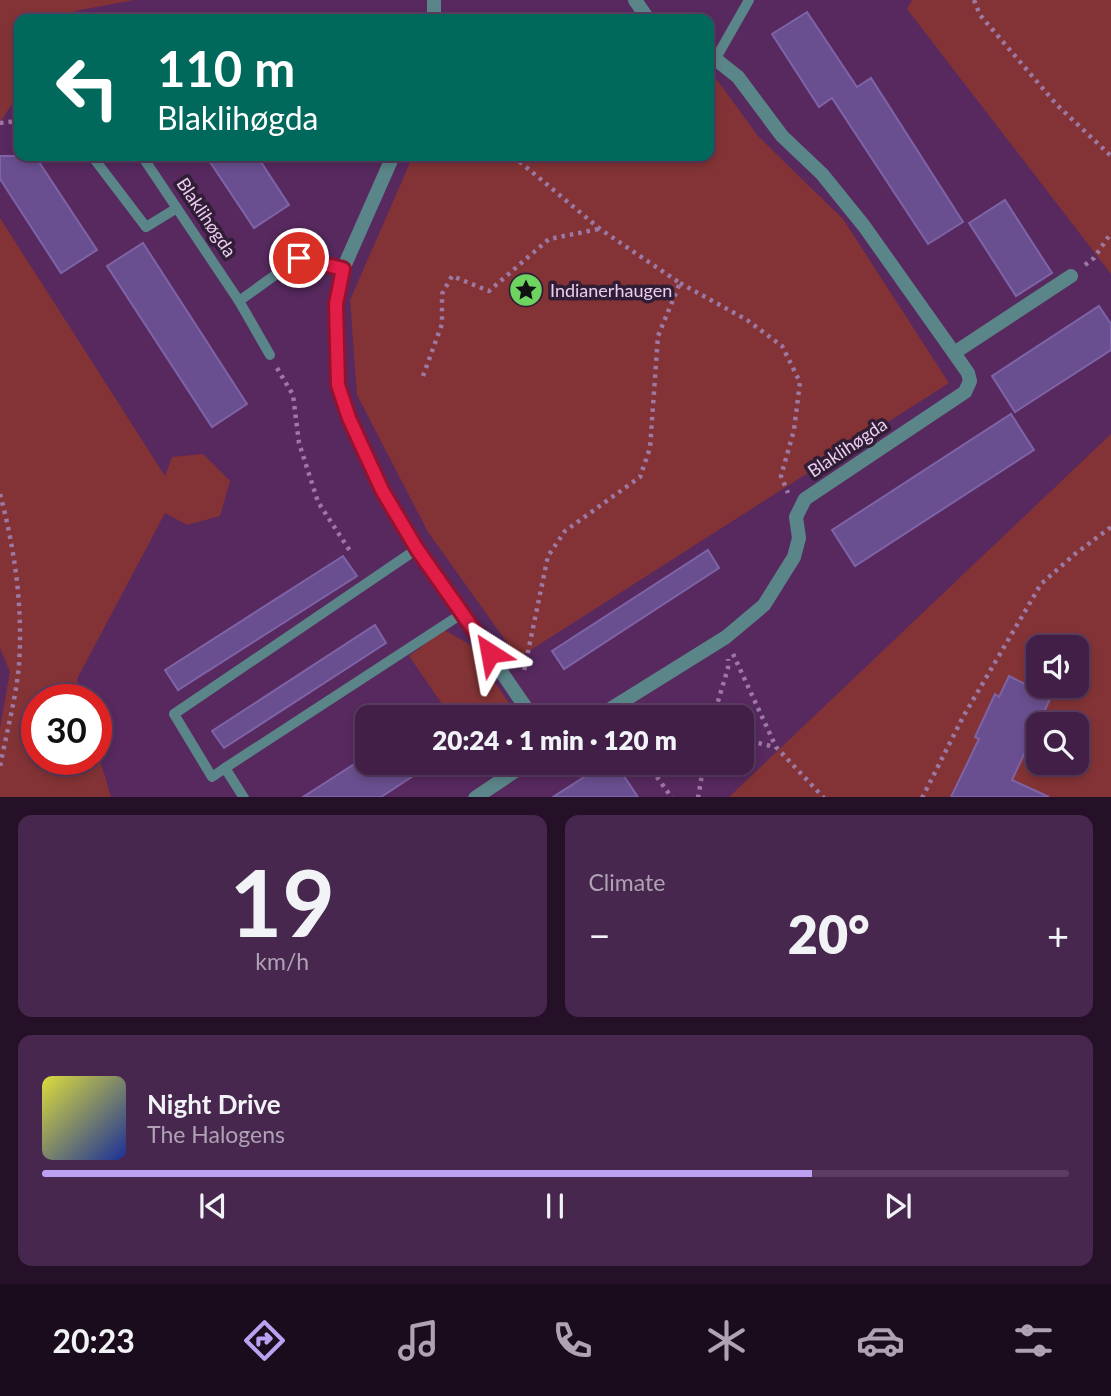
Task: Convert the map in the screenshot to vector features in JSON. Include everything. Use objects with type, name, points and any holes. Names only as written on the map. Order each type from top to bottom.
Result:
[{"type":"street","name":"Blaklihøgda","points":[[714,58],[738,77],[782,136],[822,174],[864,226],[968,373],[970,381],[965,392],[805,499],[796,517]]},
{"type":"street","points":[[391,161],[343,269],[336,304],[338,385],[349,418],[382,490],[417,549],[525,705]]},
{"type":"street","points":[[954,353],[1071,276]]},
{"type":"street","points":[[617,705],[726,637],[764,605],[794,557],[799,538],[796,517]]},
{"type":"street","points":[[475,797],[509,775]]},
{"type":"lane","points":[[714,53],[750,0]]},
{"type":"lane","points":[[96,161],[146,227],[177,208]]},
{"type":"lane","name":"Blaklihøgda","points":[[145,161],[239,301],[270,355]]},
{"type":"lane","points":[[239,301],[299,258],[343,269]]},
{"type":"lane","points":[[417,549],[174,714],[212,776],[463,612]]},
{"type":"lane","points":[[225,768],[244,797]]},
{"type":"path","points":[[974,0],[980,15],[1057,105],[1111,156]]},
{"type":"path","points":[[519,161],[600,229],[680,283],[747,320],[782,346],[800,382],[794,430],[782,476],[796,517]]},
{"type":"path","points":[[423,376],[442,324],[442,294],[452,276],[489,291],[549,239],[600,229]]},
{"type":"path","points":[[1071,276],[1094,258],[1111,233]]},
{"type":"path","points":[[518,694],[548,556],[565,531],[640,477],[650,448],[658,336],[680,283]]},
{"type":"path","points":[[270,355],[293,395],[299,443],[318,502],[350,551]]},
{"type":"path","points":[[0,494],[11,538],[19,603],[19,667],[0,767]]},
{"type":"path","points":[[922,797],[962,717],[1041,584],[1111,527]]},
{"type":"path","points":[[717,705],[728,668],[726,637]]},
{"type":"path","points":[[726,637],[776,747],[824,797]]},
{"type":"path","points":[[754,742],[776,747]]},
{"type":"path","points":[[656,775],[673,797]]},
{"type":"path","points":[[698,797],[702,775]]},
{"type":"shaded area","points":[[0,0],[134,0],[75,11],[73,14],[14,14],[14,101],[0,122]]},
{"type":"shaded area","points":[[912,0],[1111,0],[1111,274],[907,9]]},
{"type":"shaded area","points":[[714,76],[758,136],[843,219],[949,383],[518,658],[428,532],[357,395],[350,300],[411,161],[714,161]]},
{"type":"shaded area","points":[[0,218],[165,476],[172,457],[203,454],[230,481],[220,516],[187,525],[165,513],[77,679],[78,684],[21,684],[21,775],[104,775],[111,797],[0,797],[0,728],[10,672],[0,648]]},
{"type":"shaded area","points":[[1111,434],[1111,797],[729,797]]},
{"type":"shaded area","points":[[444,630],[469,644],[510,705],[443,705],[409,656]]},
{"type":"building","points":[[807,12],[857,87],[871,78],[963,222],[928,244],[832,98],[819,107],[772,34]]},
{"type":"building","points":[[0,156],[14,156],[14,161],[38,161],[97,250],[61,273],[0,179]]},
{"type":"building","points":[[209,161],[260,161],[289,205],[254,228]]},
{"type":"building","points":[[1005,200],[1052,273],[1016,296],[969,223]]},
{"type":"building","points":[[143,243],[247,404],[212,427],[107,266]]},
{"type":"building","points":[[1099,306],[1111,324],[1111,350],[1015,412],[992,376]]},
{"type":"building","points":[[1011,414],[1034,450],[855,566],[832,530]]},
{"type":"building","points":[[708,550],[719,568],[564,669],[552,651]]},
{"type":"building","points":[[343,556],[357,576],[178,690],[165,670]]},
{"type":"building","points":[[375,625],[386,643],[224,748],[212,731]]},
{"type":"building","points":[[1009,676],[1026,684],[1026,698],[1051,698],[1044,712],[1026,712],[1026,750],[1012,780],[1049,797],[951,797],[979,739],[975,737],[995,694],[999,697]]},
{"type":"building","points":[[355,764],[355,775],[415,775],[381,797],[303,797]]},
{"type":"building","points":[[587,775],[623,775],[638,797],[553,797]]},
{"type":"place","name":"Indianerhaugen","points":[[526,290]]},
{"type":"route","points":[[299,258],[343,269],[336,304],[338,385],[349,418],[382,490],[417,549],[490,653]]}]
